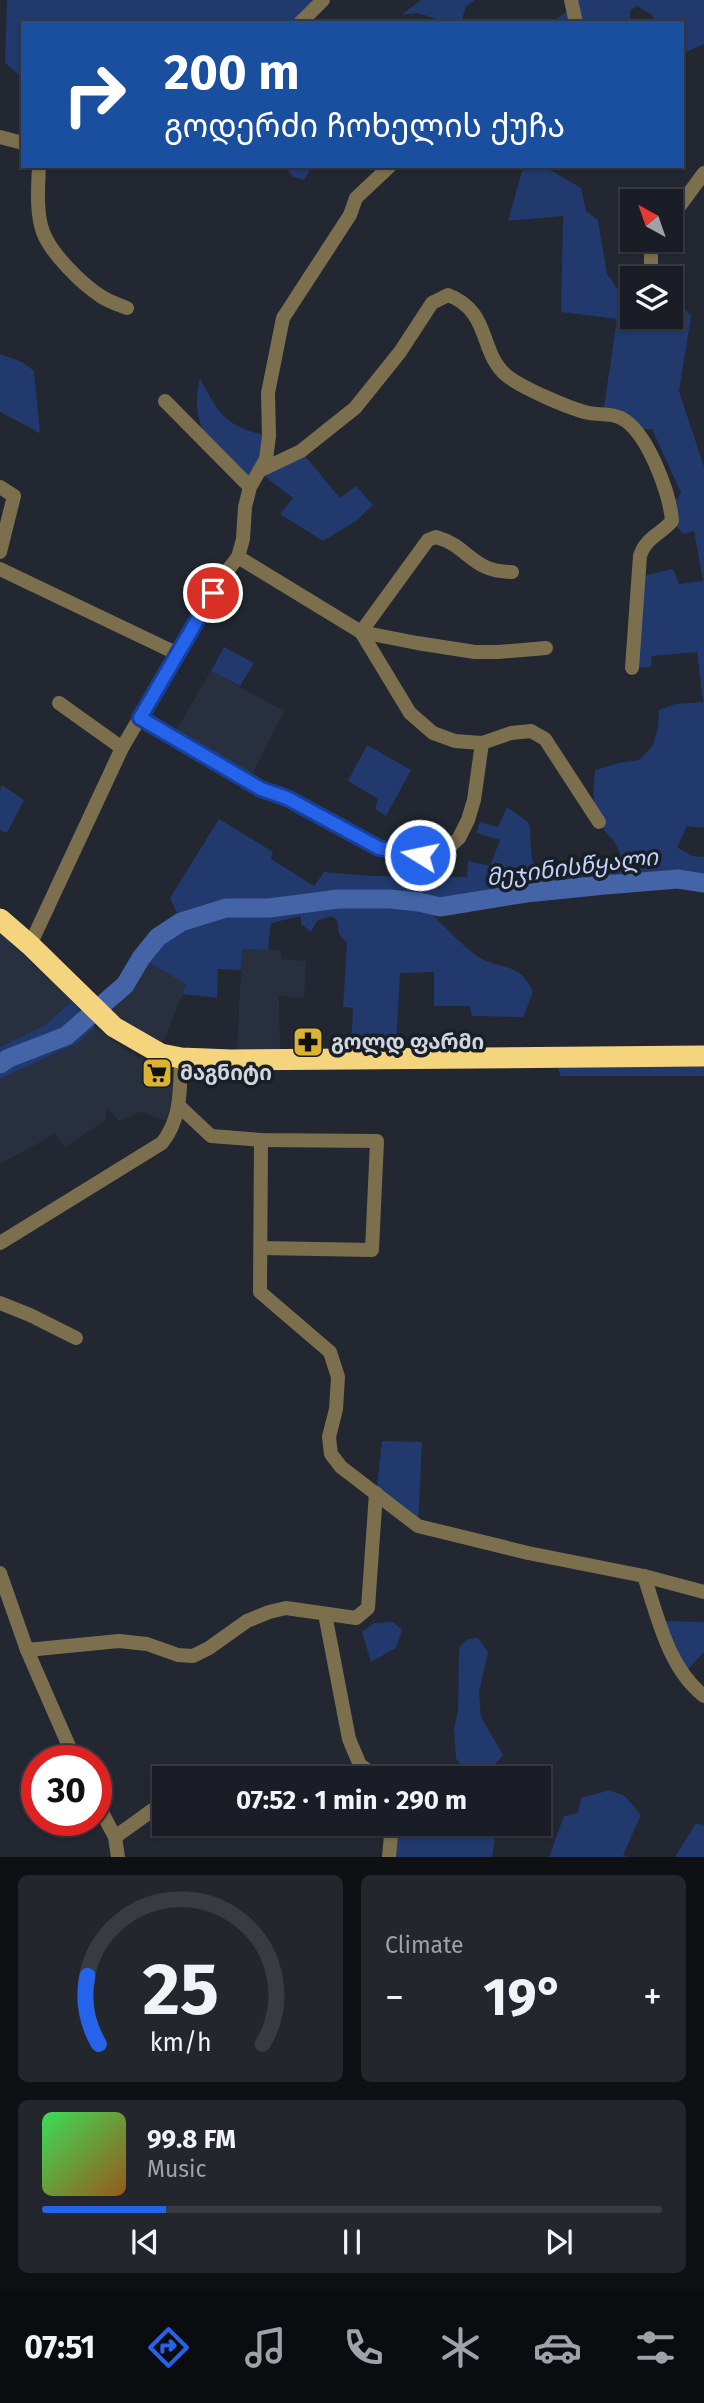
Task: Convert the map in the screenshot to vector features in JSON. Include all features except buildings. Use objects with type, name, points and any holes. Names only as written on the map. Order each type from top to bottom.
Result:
[{"type":"highway","points":[[0,919],[114,1027],[161,1054],[181,1058],[237,1060],[704,1056]]},
{"type":"street","points":[[302,21],[323,0]]},
{"type":"street","points":[[571,0],[576,21]]},
{"type":"street","points":[[0,137],[21,142]]},
{"type":"street","points":[[38,168],[39,203],[44,233],[59,256],[79,278],[103,298],[127,308]]},
{"type":"street","points":[[30,945],[122,748],[221,579],[238,556],[250,487],[266,459],[269,436],[268,393],[284,318],[350,215],[356,198],[388,168]]},
{"type":"street","points":[[683,201],[704,173]]},
{"type":"street","points":[[259,471],[302,450],[355,408],[400,352],[432,303],[448,295],[456,298],[478,319],[493,356],[503,372],[514,382],[578,410],[620,417],[636,429],[664,484],[672,521],[643,546],[640,556],[632,668]]},
{"type":"street","points":[[165,401],[250,487]]},
{"type":"street","points":[[0,488],[14,496],[0,552]]},
{"type":"street","points":[[361,632],[428,540],[436,537],[446,540],[480,566],[498,572],[512,572]]},
{"type":"street","points":[[238,556],[361,632],[475,652],[546,648]]},
{"type":"street","points":[[0,569],[178,654]]},
{"type":"street","points":[[361,632],[410,713],[433,733],[455,741],[482,743],[511,733],[531,731],[545,739],[599,822]]},
{"type":"street","points":[[59,703],[122,748]]},
{"type":"street","points":[[140,718],[261,789],[287,798],[379,848],[420,855],[449,848],[460,838],[474,800],[482,743]]},
{"type":"street","points":[[0,1244],[162,1143],[171,1132],[178,1105],[181,1058]]},
{"type":"street","points":[[178,1105],[211,1136],[261,1140],[377,1141],[372,1250],[261,1248]]},
{"type":"street","points":[[261,1140],[260,1292],[330,1352],[338,1377],[336,1409],[329,1437],[331,1454],[341,1467],[418,1526],[704,1591]]},
{"type":"street","points":[[0,1303],[76,1338]]},
{"type":"street","points":[[27,1650],[120,1641],[147,1644],[178,1655],[193,1656],[247,1622],[286,1608],[356,1618],[368,1608],[376,1493]]},
{"type":"street","points":[[0,1573],[27,1650],[68,1745]]},
{"type":"street","points":[[644,1576],[669,1649],[684,1674],[704,1696]]},
{"type":"street","points":[[325,1614],[348,1739],[361,1766]]},
{"type":"street","points":[[115,1837],[152,1810]]},
{"type":"street","points":[[112,1831],[118,1857]]},
{"type":"street","points":[[389,1857],[391,1836]]},
{"type":"shaded area","points":[[7,0],[323,0],[302,21],[21,21],[21,76],[5,63]]},
{"type":"shaded area","points":[[421,0],[475,0],[466,6],[462,21],[437,21],[418,13],[401,15]]},
{"type":"shaded area","points":[[573,0],[704,0],[704,44],[686,52],[684,21],[654,21],[652,15],[637,6],[630,11],[630,21],[552,21],[573,8]]},
{"type":"shaded area","points":[[286,168],[311,168],[304,180],[292,176]]},
{"type":"shaded area","points":[[526,168],[546,168],[581,188],[586,211],[598,220],[607,274],[620,289],[620,329],[683,329],[683,307],[691,316],[679,391],[704,467],[704,828],[687,826],[677,847],[692,856],[704,857],[704,883],[661,881],[596,886],[440,907],[433,915],[469,950],[483,959],[514,970],[527,982],[533,992],[523,1017],[472,1016],[470,1006],[434,1006],[434,972],[400,973],[396,1049],[351,1048],[353,1008],[343,1007],[347,943],[339,934],[337,920],[331,916],[317,921],[311,932],[301,924],[301,916],[271,923],[268,950],[242,949],[241,970],[218,969],[217,998],[183,994],[186,984],[141,958],[158,937],[181,922],[170,898],[219,819],[273,852],[271,859],[314,886],[324,872],[370,876],[467,877],[468,861],[490,866],[500,840],[476,833],[480,822],[498,827],[507,807],[529,823],[534,864],[539,870],[558,878],[577,868],[621,860],[615,842],[602,827],[595,809],[595,770],[639,760],[653,745],[659,710],[675,704],[703,702],[697,652],[652,656],[651,667],[632,668],[638,577],[673,569],[679,584],[703,581],[694,531],[683,534],[672,521],[671,507],[681,493],[652,429],[636,429],[603,414],[617,319],[561,312],[563,216],[508,221],[522,171]]},
{"type":"shaded area","points":[[0,354],[22,362],[34,371],[40,433],[0,412]]},
{"type":"shaded area","points":[[200,378],[226,418],[243,428],[269,436],[266,459],[301,451],[340,498],[356,486],[373,505],[356,521],[323,541],[280,514],[293,498],[259,472],[250,487],[226,463],[208,439],[198,412]]},
{"type":"shaded area","points":[[224,647],[254,663],[240,686],[211,671]]},
{"type":"shaded area","points":[[211,671],[284,711],[248,782],[172,737]]},
{"type":"shaded area","points":[[367,745],[411,770],[386,816],[375,809],[378,799],[348,781]]},
{"type":"shaded area","points":[[2,785],[24,800],[7,833],[0,830]]},
{"type":"shaded area","points":[[0,933],[72,1001],[45,1025],[0,1047]]},
{"type":"shaded area","points":[[242,949],[281,950],[281,959],[306,961],[304,998],[279,996],[280,1050],[237,1051]]},
{"type":"shaded area","points":[[141,958],[187,984],[163,1042],[130,1028],[105,1003],[125,985]]},
{"type":"shaded area","points":[[72,1001],[95,1027],[78,1043],[0,1079],[0,1047],[45,1025]]},
{"type":"shaded area","points":[[95,1027],[130,1053],[169,1073],[174,1091],[166,1120],[141,1112],[119,1121],[107,1108],[105,1120],[65,1147],[55,1134],[0,1164],[0,1079],[77,1043]]},
{"type":"shaded area","points":[[557,1067],[704,1067],[704,1076],[561,1076]]},
{"type":"shaded area","points":[[382,1441],[422,1442],[418,1526],[376,1493]]},
{"type":"shaded area","points":[[659,1621],[704,1622],[704,1652],[684,1674]]},
{"type":"shaded area","points":[[393,1622],[402,1630],[396,1648],[371,1662],[362,1632],[374,1623]]},
{"type":"shaded area","points":[[478,1638],[488,1652],[479,1692],[481,1717],[503,1755],[493,1766],[461,1766],[456,1758],[454,1728],[458,1711],[459,1647],[468,1639]]},
{"type":"shaded area","points":[[609,1790],[625,1796],[641,1815],[623,1855],[627,1857],[549,1857],[564,1816],[578,1813],[581,1798]]},
{"type":"shaded area","points":[[696,1823],[704,1826],[704,1857],[675,1857]]},
{"type":"shaded area","points":[[391,1836],[495,1836],[492,1857],[389,1857]]},
{"type":"waterway","name":"მეჯინისწყალი","points":[[0,1064],[66,1036],[125,985],[141,958],[158,937],[181,922],[226,908],[269,908],[338,899],[390,899],[440,907],[526,893],[605,885],[678,879],[704,883]]},
{"type":"place","name":"გოლდ ფარმი","points":[[308,1042]]},
{"type":"place","name":"მაგნიტი","points":[[157,1073]]},
{"type":"route","points":[[213,593],[140,718],[261,789],[287,798],[379,848],[420,855]]}]
